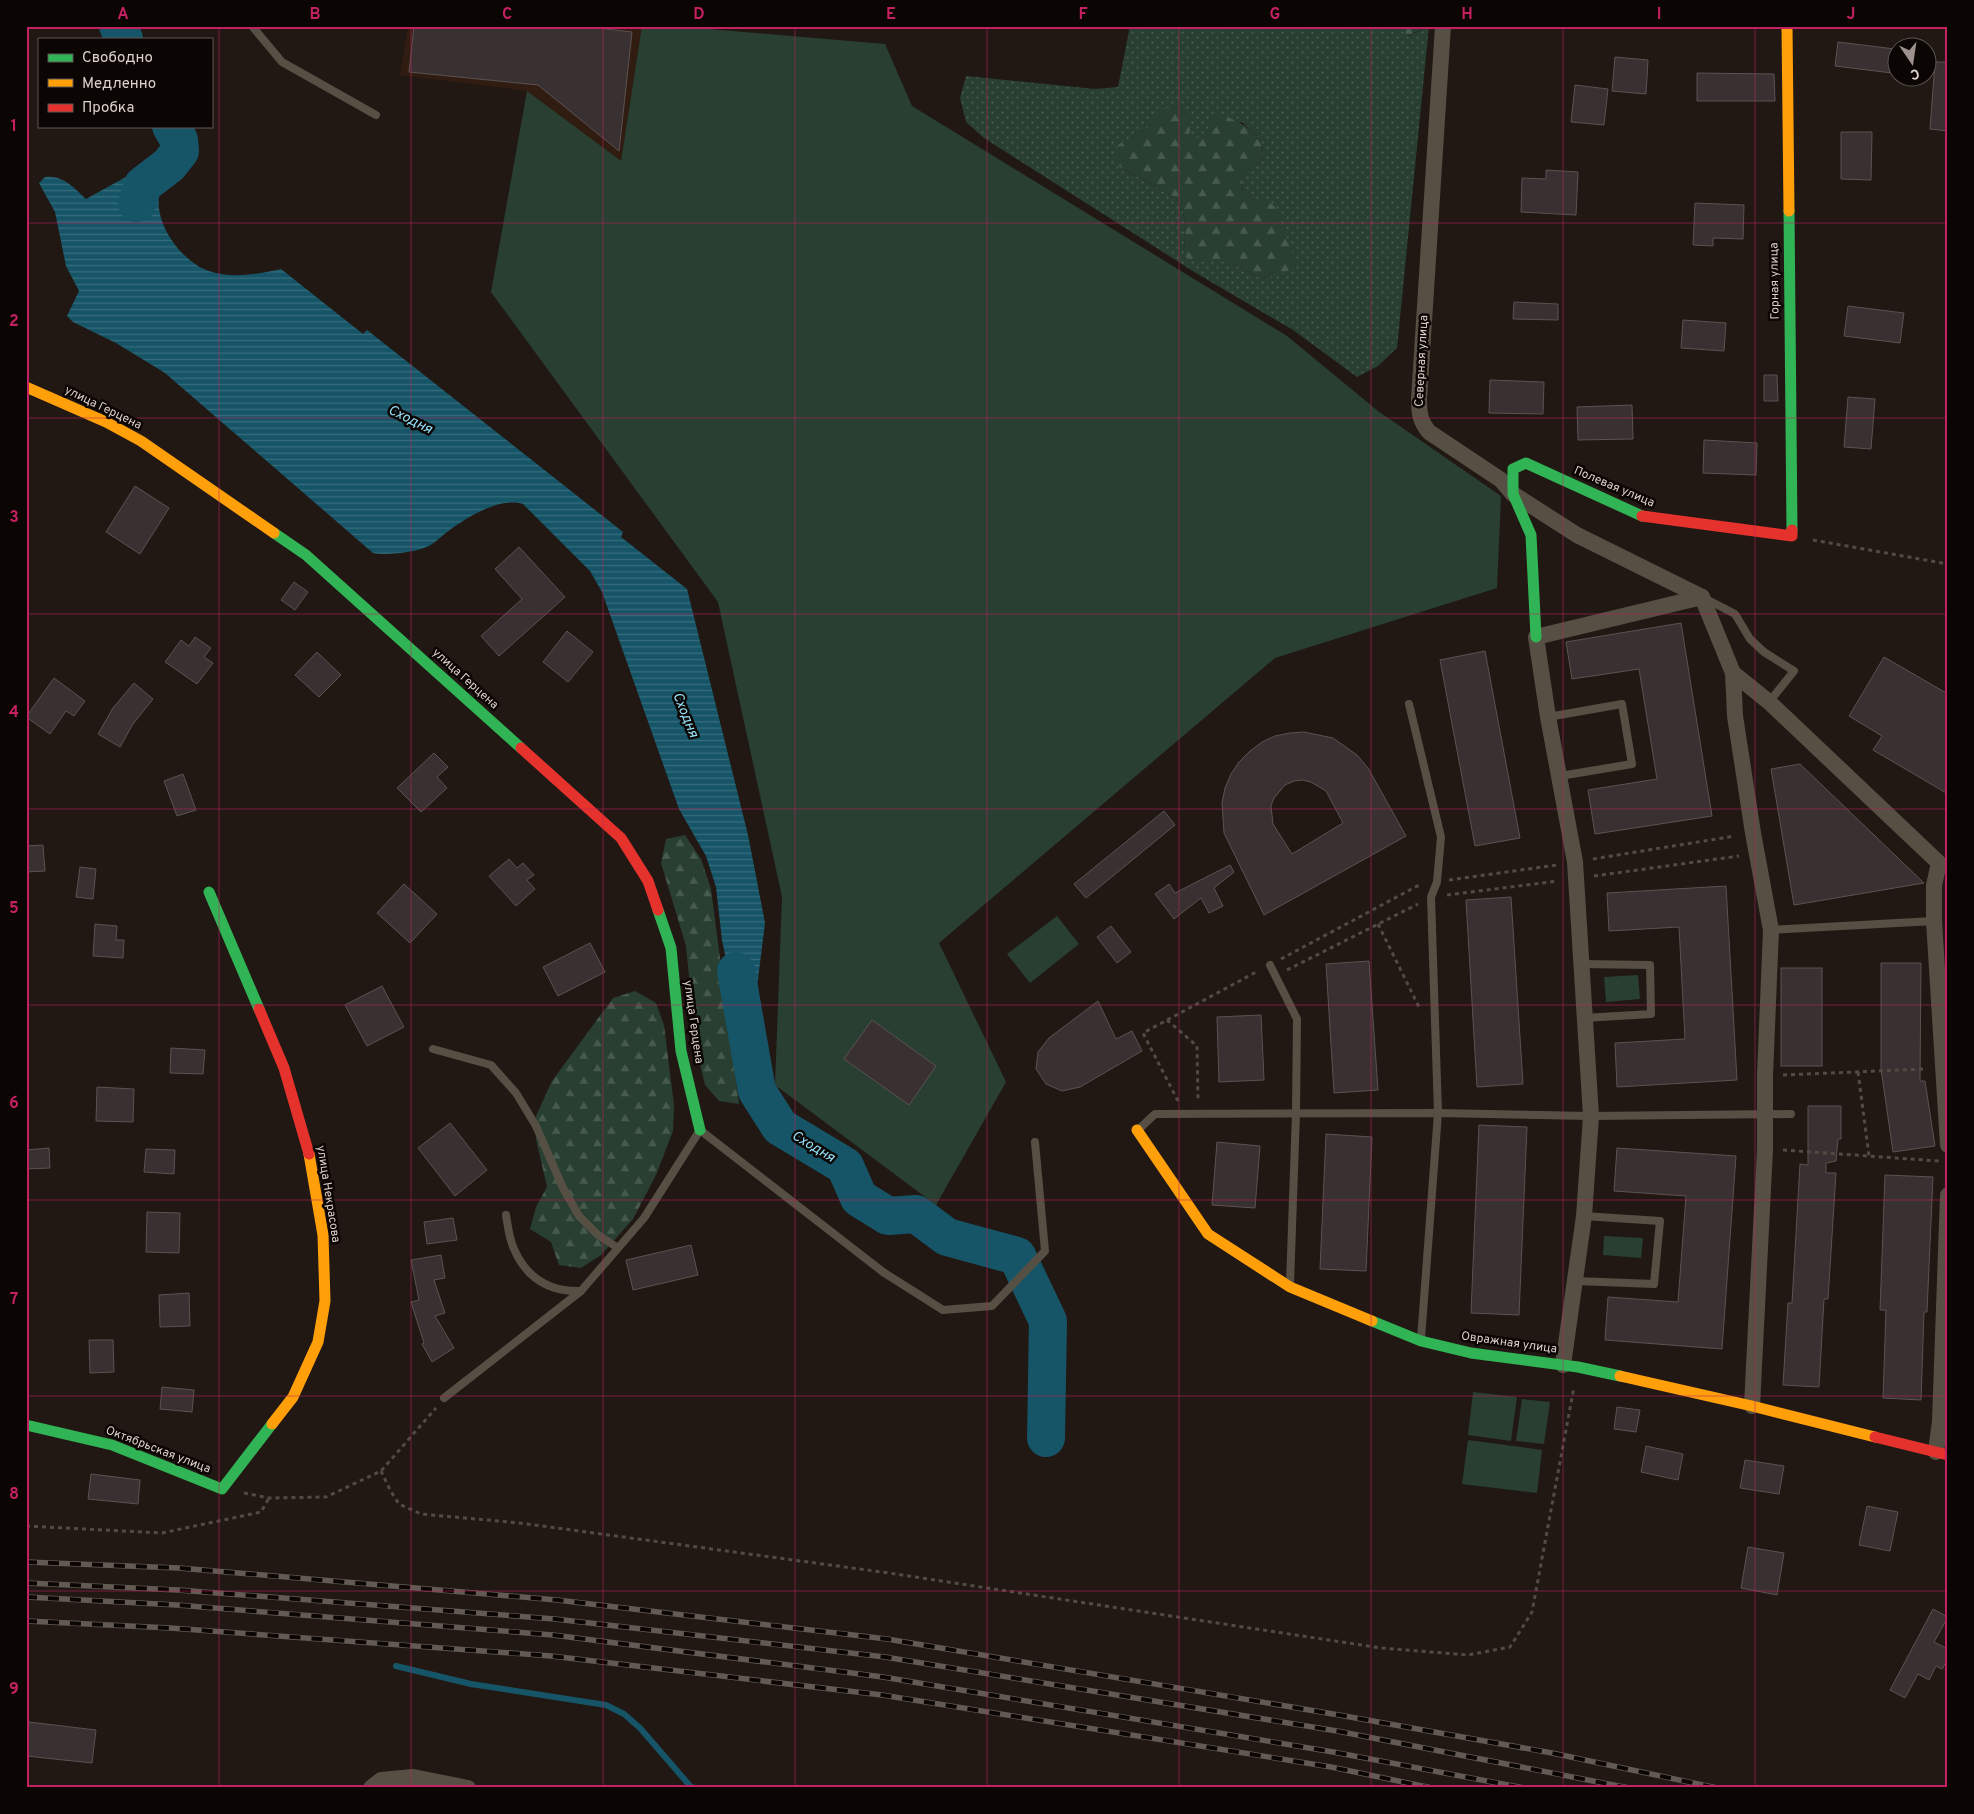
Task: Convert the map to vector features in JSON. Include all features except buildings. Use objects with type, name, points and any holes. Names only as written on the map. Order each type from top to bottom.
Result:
[{"type":"street","name":"Северная улица","points":[[1443,26],[1419,416],[1423,425],[1429,432],[1501,480],[1513,494],[1577,535],[1702,597]]},
{"type":"street","name":"Горная улица","points":[[1786,26],[1792,536]]},
{"type":"street","name":"улица Герцена","points":[[26,387],[106,422],[141,441],[306,555],[621,838],[648,881],[670,948],[681,1051],[700,1130]]},
{"type":"street","name":"Полевая улица","points":[[1513,494],[1514,469],[1526,463],[1644,517],[1792,536]]},
{"type":"street","points":[[1513,494],[1531,535],[1536,637],[1548,717],[1575,862],[1591,1116],[1570,1366]]},
{"type":"street","points":[[1536,637],[1702,597],[1733,673],[1735,716],[1771,930],[1765,1075],[1765,1148],[1752,1406]]},
{"type":"street","points":[[1733,673],[1770,702],[1939,863],[1934,885],[1934,921],[1948,1145]]},
{"type":"street","name":"улица Некрасова","points":[[209,892],[284,1068],[311,1161],[323,1234],[325,1301],[318,1342],[293,1397],[222,1489]]},
{"type":"street","name":"Овражная улица","points":[[1137,1130],[1208,1234],[1290,1287],[1421,1340],[1470,1353],[1570,1366],[1752,1406],[1942,1454]]},
{"type":"street","points":[[1942,1454],[1940,1421],[1948,1195]]},
{"type":"street","name":"Октябрьская улица","points":[[26,1425],[112,1446],[222,1489]]},
{"type":"street","points":[[371,1788],[381,1780],[413,1777],[468,1788]]},
{"type":"lane","points":[[252,26],[282,62],[376,115]]},
{"type":"lane","points":[[1702,597],[1735,614],[1750,639],[1757,646],[1794,671],[1770,702]]},
{"type":"lane","points":[[1408,704],[1441,837],[1437,882],[1431,897],[1438,1113],[1421,1340]]},
{"type":"lane","points":[[1548,717],[1622,704],[1632,764],[1560,776]]},
{"type":"lane","points":[[1771,930],[1934,921]]},
{"type":"lane","points":[[1580,964],[1650,965],[1651,1014],[1584,1018]]},
{"type":"lane","points":[[1270,965],[1297,1019],[1290,1287]]},
{"type":"lane","points":[[433,1049],[492,1065],[516,1093],[536,1126],[579,1216],[598,1235],[618,1248]]},
{"type":"lane","points":[[1137,1130],[1155,1114],[1438,1113],[1591,1116],[1791,1114]]},
{"type":"lane","points":[[444,1398],[581,1291],[644,1218],[700,1130],[883,1272],[943,1310],[992,1306],[1045,1251],[1035,1142]]},
{"type":"lane","points":[[506,1215],[513,1249],[528,1271],[544,1285],[563,1292],[581,1291]]},
{"type":"lane","points":[[1576,1281],[1654,1284],[1660,1222],[1584,1216]]},
{"type":"path","points":[[1792,536],[1948,564]]},
{"type":"path","points":[[1276,976],[1431,897],[1757,854]]},
{"type":"path","points":[[1378,924],[1436,1042]]},
{"type":"path","points":[[1167,1020],[1197,1046],[1198,1114]]},
{"type":"path","points":[[1143,1033],[1185,1114]]},
{"type":"path","points":[[1765,1075],[1943,1068]]},
{"type":"path","points":[[1858,1072],[1869,1156]]},
{"type":"path","points":[[1765,1148],[1948,1162]]},
{"type":"path","points":[[381,1470],[399,1504],[421,1514],[520,1523],[880,1572],[1381,1648],[1468,1655],[1510,1647],[1532,1612],[1570,1366]]},
{"type":"path","points":[[26,1526],[162,1533],[261,1512],[269,1498],[326,1497],[381,1470],[444,1398]]},
{"type":"shaded area","points":[[408,26],[642,26],[621,162],[527,91],[400,75]]},
{"type":"green space","points":[[642,26],[674,26],[885,44],[912,106],[1287,336],[1378,411],[1501,496],[1497,588],[1275,658],[939,943],[1006,1082],[936,1205],[775,1085],[782,897],[718,602],[491,292],[527,91],[621,161]]},
{"type":"green space","points":[[1130,26],[1397,26],[1409,36],[1429,26],[1397,348],[1378,366],[1357,377],[1293,330],[1196,273],[984,138],[966,122],[960,98],[966,76],[1095,89],[1118,87]],"holes":[[[1173,107],[1183,108],[1189,136],[1200,139],[1208,131],[1242,122],[1259,138],[1263,148],[1262,161],[1244,174],[1242,177],[1242,187],[1244,194],[1255,200],[1271,278],[1258,277],[1229,262],[1194,262],[1184,245],[1185,220],[1175,197],[1118,166],[1118,146],[1149,127],[1162,110]]]},
{"type":"green space","points":[[1397,26],[1428,26],[1408,36]]},
{"type":"green space","points":[[1184,108],[1192,115],[1189,136],[1200,138],[1208,131],[1208,119],[1217,113],[1243,124],[1257,136],[1263,151],[1262,161],[1244,174],[1242,177],[1242,187],[1244,194],[1255,200],[1265,199],[1275,207],[1296,261],[1290,270],[1271,278],[1258,277],[1229,262],[1194,262],[1184,256],[1185,233],[1183,212],[1175,197],[1118,166],[1115,156],[1118,145],[1149,127],[1162,109]]},
{"type":"green space","points":[[685,835],[701,859],[711,889],[739,1104],[719,1101],[705,1085],[696,1047],[686,946],[661,863],[666,839]]},
{"type":"green space","points":[[1057,916],[1079,944],[1030,983],[1007,954]]},
{"type":"green space","points":[[1638,975],[1640,999],[1606,1002],[1604,977]]},
{"type":"green space","points":[[635,991],[656,1003],[664,1025],[674,1105],[673,1131],[656,1175],[633,1219],[601,1255],[581,1268],[559,1265],[551,1242],[530,1229],[536,1207],[547,1187],[536,1139],[536,1116],[552,1081],[613,998]]},
{"type":"green space","points":[[1604,1236],[1643,1238],[1641,1258],[1603,1255]]},
{"type":"green space","points":[[1473,1392],[1517,1397],[1511,1441],[1468,1435]]},
{"type":"green space","points":[[1522,1399],[1550,1402],[1544,1444],[1516,1441]]},
{"type":"green space","points":[[1468,1440],[1542,1450],[1537,1493],[1462,1484]]},
{"type":"water","points":[[164,156],[173,169],[164,181],[159,196],[161,219],[172,241],[189,260],[209,271],[227,275],[255,274],[281,269],[363,334],[367,330],[623,532],[621,537],[687,589],[748,835],[765,923],[756,995],[754,1004],[744,1021],[739,1020],[722,940],[716,887],[706,856],[679,809],[602,592],[590,571],[523,504],[513,502],[491,507],[469,517],[427,547],[403,553],[373,553],[165,373],[116,343],[73,322],[67,316],[79,291],[66,266],[55,212],[39,183],[45,177],[57,178],[77,190],[86,199]]},
{"type":"waterway","name":"Сходня","points":[[118,26],[124,38]]},
{"type":"waterway","name":"Сходня","points":[[137,203],[143,185],[169,165],[180,151],[179,140],[172,128]]},
{"type":"waterway","name":"Сходня","points":[[736,971],[757,1091],[780,1127],[845,1166],[859,1198],[888,1216],[916,1214],[947,1237],[1017,1256],[1048,1321],[1046,1438]]},
{"type":"waterway","points":[[396,1666],[471,1684],[606,1705],[624,1714],[640,1728],[691,1787],[695,1788]]},
{"type":"railway","points":[[26,1562],[179,1568],[557,1600],[887,1639],[1552,1753],[1717,1788]]},
{"type":"railway","points":[[26,1583],[178,1590],[555,1619],[885,1657],[1337,1731],[1629,1788]]},
{"type":"railway","points":[[26,1597],[177,1605],[553,1635],[883,1677],[1333,1752],[1524,1788]]},
{"type":"railway","points":[[26,1621],[170,1628],[551,1656],[882,1695],[1331,1767],[1432,1788]]},
{"type":"traffic: fast","points":[[1789,211],[1792,530]]},
{"type":"traffic: fast","points":[[1536,637],[1531,535],[1513,494],[1513,469],[1526,463],[1642,516]]},
{"type":"traffic: fast","points":[[274,533],[306,555],[521,748]]},
{"type":"traffic: fast","points":[[209,892],[259,1009]]},
{"type":"traffic: fast","points":[[658,910],[671,948],[681,1051],[700,1130]]},
{"type":"traffic: fast","points":[[1372,1321],[1421,1341],[1471,1353],[1578,1367],[1620,1376]]},
{"type":"traffic: fast","points":[[26,1425],[112,1445],[222,1489],[272,1424]]},
{"type":"traffic: slow","points":[[1787,26],[1789,211]]},
{"type":"traffic: slow","points":[[26,387],[106,422],[141,441],[274,533]]},
{"type":"traffic: slow","points":[[1137,1130],[1208,1234],[1290,1287],[1372,1321]]},
{"type":"traffic: slow","points":[[272,1424],[293,1397],[318,1342],[325,1301],[323,1235],[309,1154]]},
{"type":"traffic: slow","points":[[1620,1376],[1752,1406],[1875,1437]]},
{"type":"traffic: jam","points":[[1642,516],[1792,536],[1792,530]]},
{"type":"traffic: jam","points":[[521,748],[621,838],[648,881],[658,910]]},
{"type":"traffic: jam","points":[[259,1009],[284,1068],[309,1154]]},
{"type":"traffic: jam","points":[[1875,1437],[1948,1455]]}]
